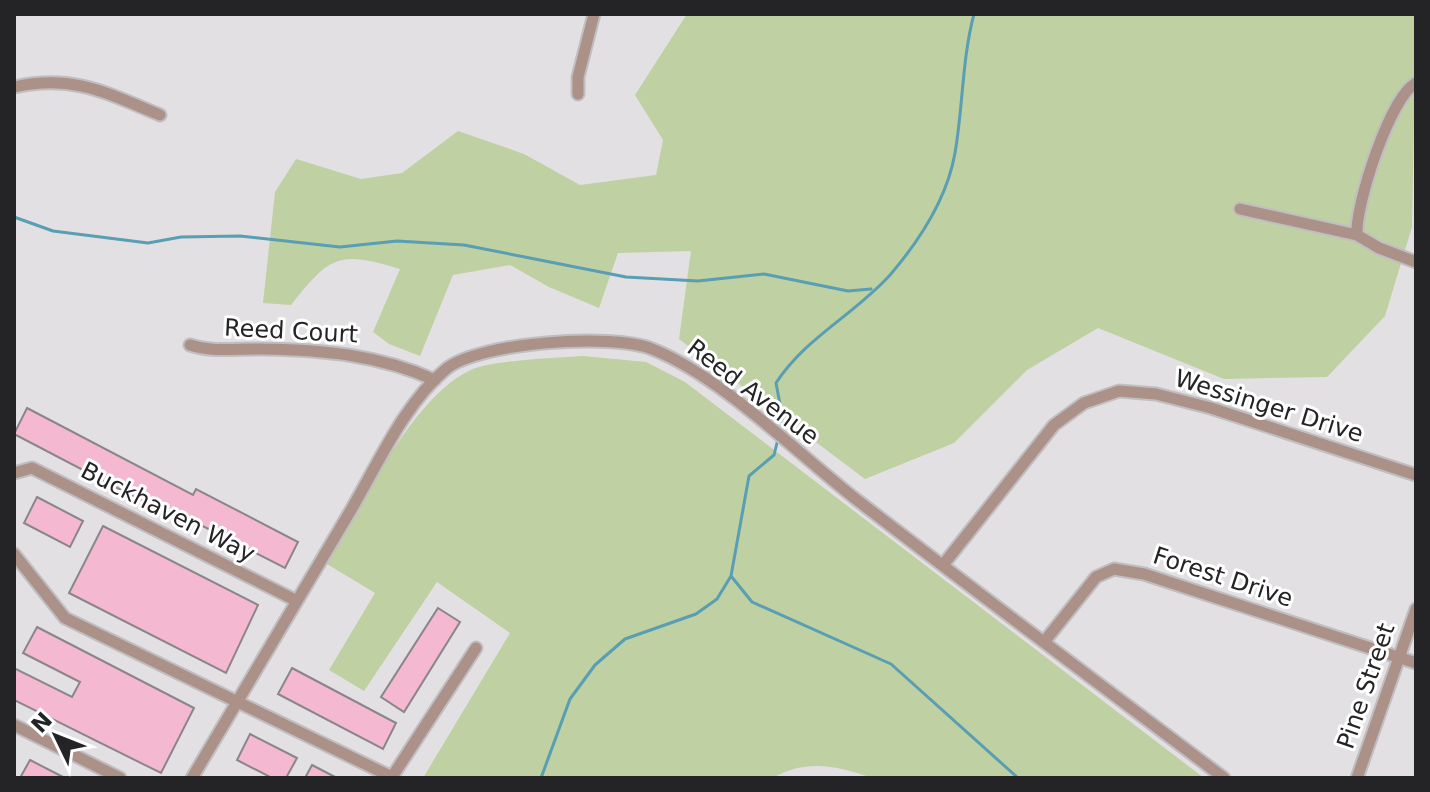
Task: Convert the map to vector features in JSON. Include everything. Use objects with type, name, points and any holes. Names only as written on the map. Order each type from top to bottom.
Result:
[{"type":"street","points":[[578,94],[578,77],[594,14]]},
{"type":"street","points":[[14,87],[50,81],[90,86],[160,115]]},
{"type":"street","points":[[1357,235],[1356,217],[1383,139],[1401,99],[1416,83]]},
{"type":"street","points":[[1240,209],[1357,235],[1379,248],[1416,262]]},
{"type":"street","name":"Reed Avenue","points":[[192,778],[382,457],[435,380],[458,361],[490,349],[584,341],[637,344],[679,362],[754,415],[943,565],[1224,778]]},
{"type":"street","name":"Reed Court","points":[[190,345],[228,351],[338,352],[385,361],[435,380]]},
{"type":"street","name":"Wessinger Drive","points":[[943,565],[1054,425],[1084,403],[1119,391],[1156,394],[1211,408],[1416,475]]},
{"type":"street","name":"Buckhaven Way","points":[[16,472],[32,468],[297,601]]},
{"type":"street","points":[[14,554],[65,618],[393,777],[476,648]]},
{"type":"street","name":"Forest Drive","points":[[1044,642],[1090,583],[1104,571],[1114,569],[1144,574],[1416,663]]},
{"type":"street","name":"Pine Street","points":[[1357,778],[1416,609]]},
{"type":"street","points":[[14,725],[120,778]]},
{"type":"green space","points":[[687,14],[1416,14],[1412,227],[1385,316],[1327,377],[1224,379],[1098,328],[1027,370],[954,443],[865,479],[679,339],[691,251],[618,253],[599,308],[549,287],[510,265],[453,275],[420,356],[389,344],[373,332],[400,269],[349,259],[326,267],[291,305],[263,303],[275,192],[296,159],[361,179],[402,173],[458,131],[524,154],[580,185],[656,175],[663,140],[635,95]]},
{"type":"green space","points":[[583,356],[646,362],[685,382],[1204,778],[872,778],[834,767],[809,766],[773,778],[423,778],[510,633],[437,582],[364,691],[329,670],[375,593],[327,564],[372,484],[409,427],[451,382],[473,369],[496,363]]},
{"type":"building","points":[[27,408],[193,495],[196,489],[298,542],[285,568],[175,512],[173,517],[14,434]]},
{"type":"building","points":[[37,497],[83,521],[70,547],[24,523]]},
{"type":"building","points":[[103,526],[258,605],[226,673],[69,593]]},
{"type":"building","points":[[438,608],[460,622],[404,712],[381,697]]},
{"type":"building","points":[[37,627],[194,708],[161,773],[14,700],[14,668],[72,697],[80,682],[23,653]]},
{"type":"building","points":[[292,668],[396,723],[383,749],[278,694]]},
{"type":"building","points":[[250,734],[297,758],[286,778],[272,778],[237,760]]},
{"type":"building","points":[[30,760],[65,778],[20,778]]},
{"type":"building","points":[[312,765],[337,778],[305,778]]},
{"type":"waterway","points":[[780,432],[783,420],[776,383],[801,352],[890,275],[912,248],[939,203],[955,153],[974,14]]},
{"type":"waterway","points":[[14,217],[53,231],[148,243],[181,237],[240,236],[340,247],[397,241],[464,245],[626,277],[698,281],[764,274],[848,291],[871,289]]},
{"type":"waterway","points":[[541,778],[570,699],[595,665],[625,639],[696,614],[717,599],[731,576],[749,476],[774,455],[778,439]]},
{"type":"waterway","points":[[731,576],[752,602],[891,664],[1018,778]]}]
